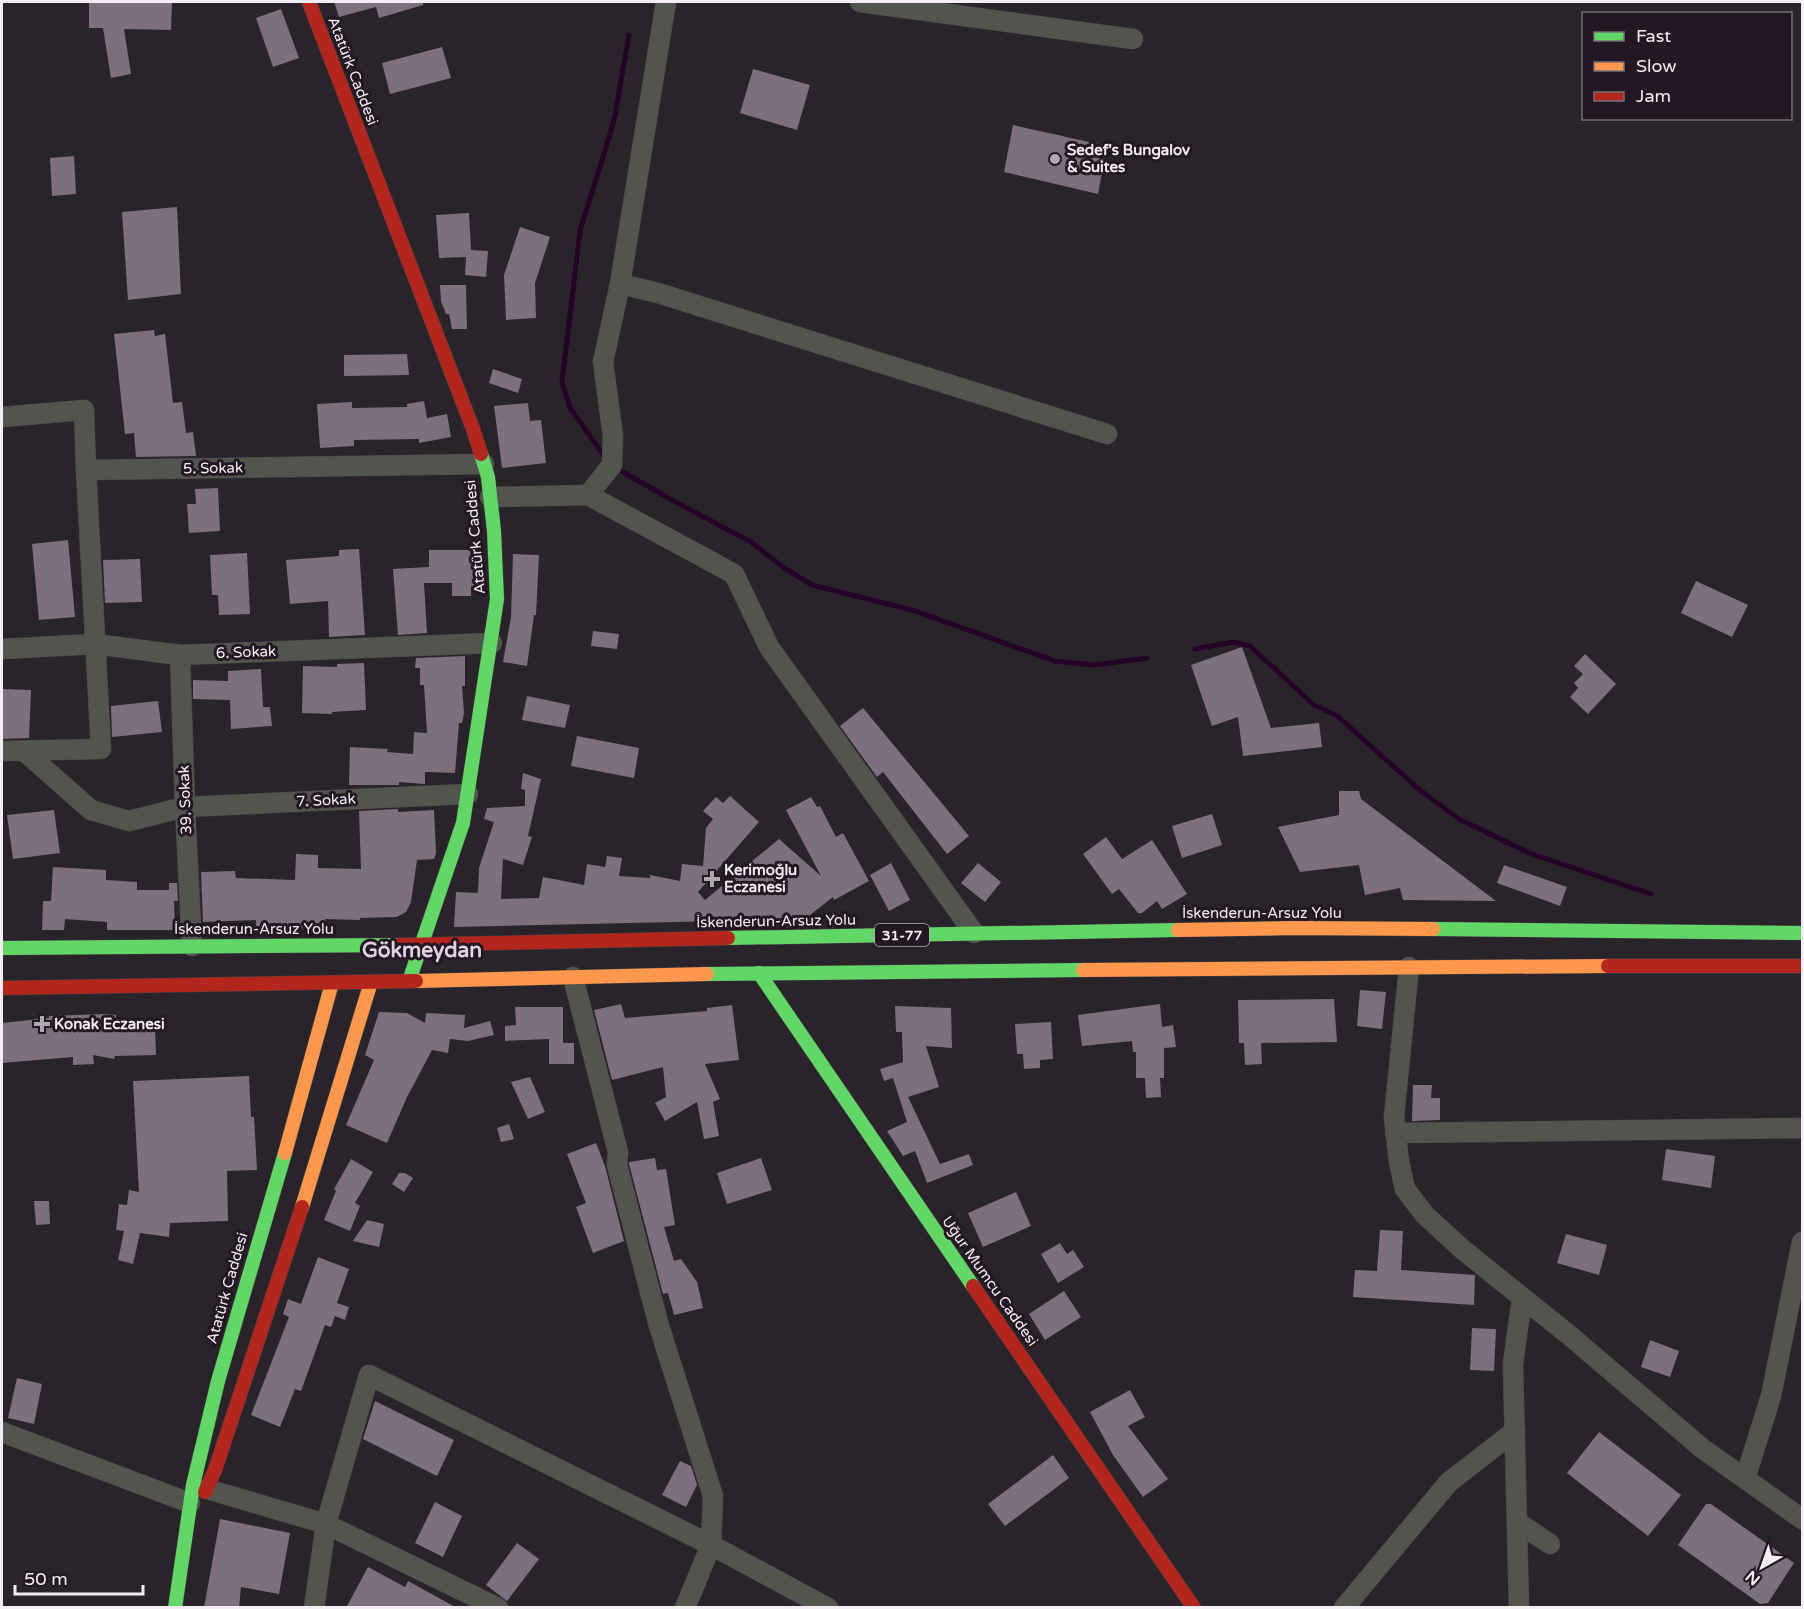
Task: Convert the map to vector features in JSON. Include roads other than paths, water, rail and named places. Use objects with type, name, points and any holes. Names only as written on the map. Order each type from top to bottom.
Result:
[{"type":"main road","name":"Atatürk Caddesi","points":[[309,2],[456,383],[488,477],[494,531],[497,598],[464,823],[409,981]]},
{"type":"main road","name":"İskenderun-Arsuz Yolu","points":[[2,942],[192,946],[421,945],[1295,928],[1803,933]]},
{"type":"main road","points":[[2,988],[759,973],[1803,966]]},
{"type":"main road","name":"Uğur Mumcu Caddesi","points":[[759,973],[1194,1608]]},
{"type":"main road","points":[[185,1546],[219,1459],[318,1158],[371,982]]},
{"type":"main road","name":"Atatürk Caddesi","points":[[175,1608],[190,1503],[218,1381],[294,1123],[332,983]]},
{"type":"street","points":[[588,495],[612,465],[613,436],[603,362],[620,284],[666,2]]},
{"type":"street","points":[[860,2],[1133,39]]},
{"type":"street","points":[[620,284],[669,296],[1107,434]]},
{"type":"street","points":[[2,417],[84,410],[101,749],[2,751]]},
{"type":"street","name":"5. Sokak","points":[[86,470],[484,464]]},
{"type":"street","points":[[490,497],[588,495],[734,574],[769,647],[974,933]]},
{"type":"street","name":"6. Sokak","points":[[2,649],[95,644],[180,655],[492,643]]},
{"type":"street","name":"39. Sokak","points":[[180,655],[184,807],[192,946]]},
{"type":"street","name":"7. Sokak","points":[[24,751],[91,810],[129,821],[184,807],[468,794]]},
{"type":"street","points":[[1409,967],[1394,1118],[1405,1189],[1425,1215],[1703,1449],[1803,1519]]},
{"type":"street","points":[[573,977],[618,1152],[617,1165],[659,1326],[713,1496],[711,1545],[685,1608]]},
{"type":"street","points":[[1395,1133],[1803,1128]]},
{"type":"street","points":[[1745,1479],[1771,1396],[1803,1242]]},
{"type":"street","points":[[1519,1608],[1513,1364],[1522,1298]]},
{"type":"street","points":[[314,1608],[326,1524],[369,1375],[711,1545],[828,1608]]},
{"type":"street","points":[[1344,1608],[1449,1482],[1515,1431]]},
{"type":"street","points":[[2,1432],[190,1503]]},
{"type":"street","points":[[207,1489],[326,1524],[498,1608]]},
{"type":"street","points":[[1517,1522],[1550,1544]]},
{"type":"waterway","points":[[607,460],[570,408],[562,382],[580,231],[614,121],[629,35]]},
{"type":"waterway","points":[[616,468],[751,542],[784,568],[812,585],[915,611],[1055,661],[1094,665],[1147,658]]},
{"type":"waterway","points":[[1195,649],[1233,642],[1250,646],[1314,705],[1336,715],[1421,791],[1459,819],[1529,853],[1651,894]]},
{"type":"place","name":"Sedef's Bungalov & Suites","points":[[1055,159]]},
{"type":"place","name":"Kerimoğlu Eczanesi","points":[[712,879]]},
{"type":"place","name":"Konak Eczanesi","points":[[42,1024]]},
{"type":"district","name":"Gökmeydan","points":[[422,950]]}]
